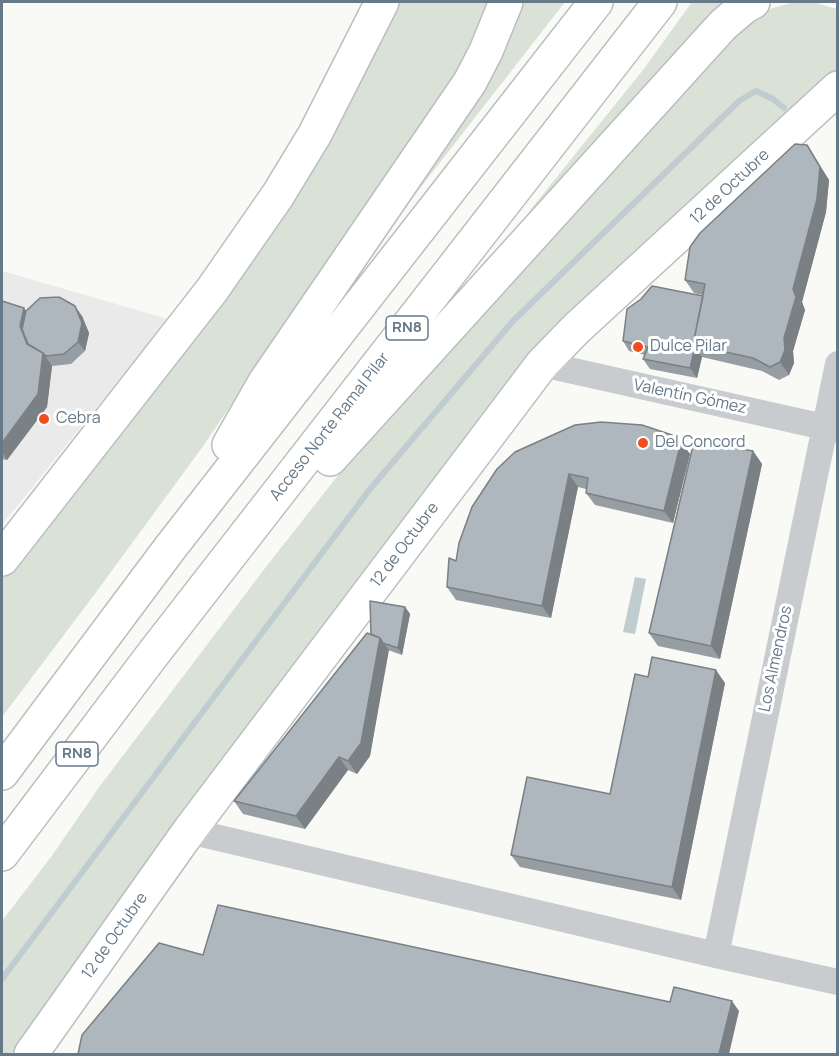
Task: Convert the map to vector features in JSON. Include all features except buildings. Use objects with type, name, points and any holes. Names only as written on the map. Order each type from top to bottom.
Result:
[{"type":"main road","points":[[2,559],[212,290],[246,243],[315,134],[382,2]]},
{"type":"main road","points":[[170,548],[265,382],[470,82],[486,51],[506,2]]},
{"type":"main road","points":[[2,773],[170,548],[596,2]]},
{"type":"main road","name":"Acceso Norte Ramal Pilar","points":[[2,854],[153,654],[660,2]]},
{"type":"main road","points":[[153,654],[723,25],[753,2]]},
{"type":"main road","name":"12 de Octubre","points":[[31,1054],[189,831],[542,364],[576,329],[837,88]]},
{"type":"street","name":"Valentín Gómez","points":[[542,364],[830,428]]},
{"type":"street","name":"Los Almendros","points":[[716,955],[830,428],[837,364]]},
{"type":"street","points":[[189,831],[837,982]]},
{"type":"shaded area","points":[[396,2],[496,2],[467,67],[340,246],[201,449],[2,717],[2,571]]},
{"type":"shaded area","points":[[513,2],[565,2],[385,233]]},
{"type":"shaded area","points":[[692,2],[739,2],[521,227],[531,209],[643,70]]},
{"type":"shaded area","points":[[795,2],[813,2],[837,9],[837,69],[598,296],[18,1054],[2,1054],[2,921],[51,857],[100,786],[347,464],[722,46],[758,15]]},
{"type":"shaded area","name":"Cebra","points":[[2,271],[168,319],[2,525]]},
{"type":"shaded area","points":[[635,577],[646,579],[635,634],[623,632]]},
{"type":"waterway","points":[[2,979],[370,489],[513,321],[739,101],[756,91],[773,99],[784,108]]},
{"type":"place","name":"Dulce Pilar","points":[[638,347]]},
{"type":"place","name":"Cebra","points":[[44,419]]},
{"type":"place","name":"Del Concord","points":[[643,443]]}]
